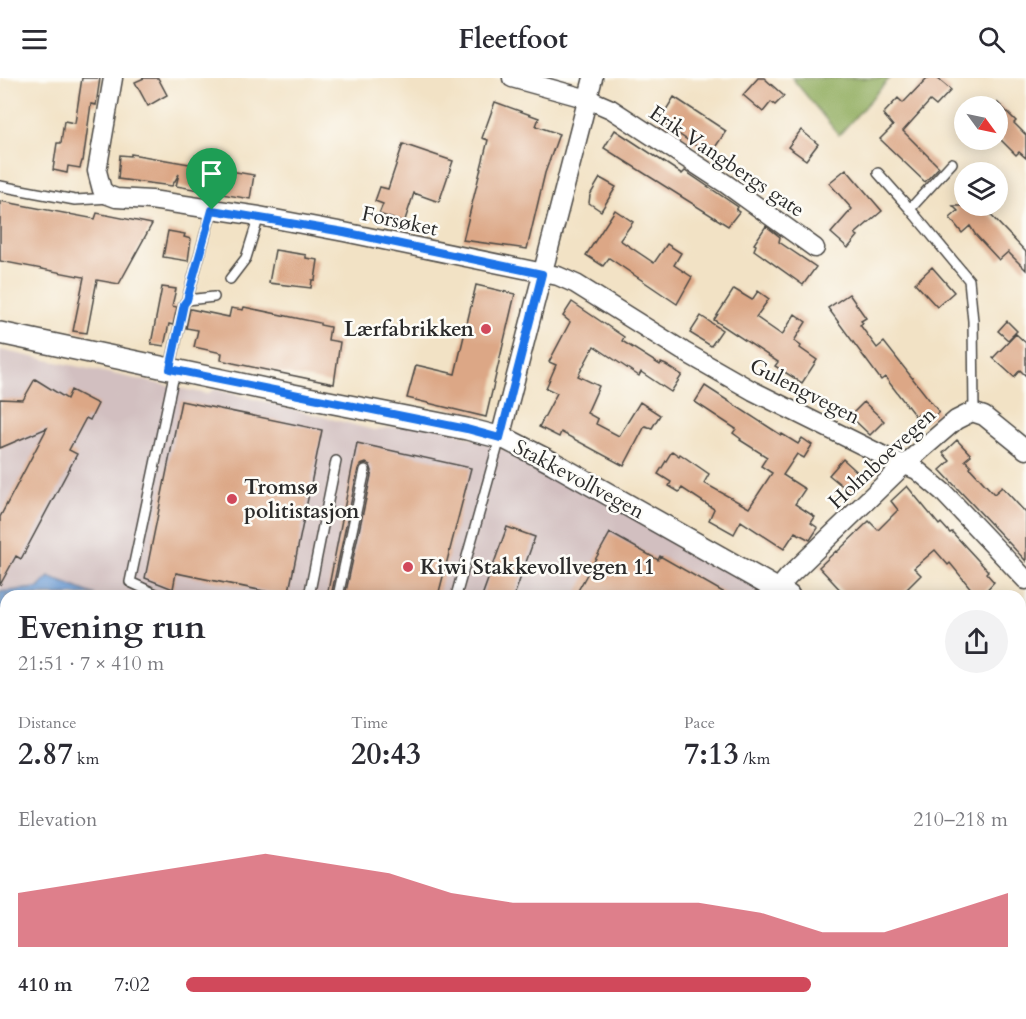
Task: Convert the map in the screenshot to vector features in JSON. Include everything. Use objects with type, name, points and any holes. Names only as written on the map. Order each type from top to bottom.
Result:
[{"type":"street","points":[[113,78],[97,171],[102,190],[116,198]]},
{"type":"street","name":"Erik Vangbergs gate","points":[[512,78],[606,106],[726,184],[815,248]]},
{"type":"street","points":[[500,438],[593,78]]},
{"type":"street","name":"Forsøket","points":[[116,198],[151,200],[344,232],[542,274]]},
{"type":"street","name":"Gulengvegen","points":[[542,274],[558,276],[576,284],[742,386],[917,470],[931,481],[1026,580]]},
{"type":"street","name":"Stakkevollvegen","points":[[0,333],[467,429],[500,438],[553,463],[779,590]]},
{"type":"street","points":[[974,413],[989,420],[1026,450]]},
{"type":"street","name":"Holmboevegen","points":[[784,590],[788,577],[905,464],[956,420],[966,414],[974,413]]},
{"type":"lane","points":[[910,209],[952,163]]},
{"type":"lane","points":[[878,173],[969,280],[974,413]]},
{"type":"lane","points":[[0,186],[75,200],[116,198]]},
{"type":"lane","points":[[147,590],[130,582],[184,304],[212,210]]},
{"type":"lane","points":[[230,279],[246,258],[254,216]]},
{"type":"lane","points":[[187,300],[214,297]]},
{"type":"lane","points":[[458,590],[500,438]]},
{"type":"lane","points":[[310,590],[336,461]]},
{"type":"lane","points":[[339,590],[365,470]]},
{"type":"shaded area","points":[[0,350],[207,394],[215,389],[374,430],[428,422],[585,482],[770,590],[81,590],[50,577],[38,588],[0,590]]},
{"type":"green space","points":[[792,78],[890,78],[839,135]]},
{"type":"water","points":[[49,577],[82,590],[19,590],[38,588]]},
{"type":"building","points":[[82,78],[100,78],[96,105],[91,104],[83,161],[80,168],[68,166],[67,173],[53,170],[57,143],[61,143],[64,121],[75,123]]},
{"type":"building","points":[[144,78],[158,78],[167,95],[148,106],[135,82]]},
{"type":"building","points":[[758,78],[764,78],[784,96],[775,105],[771,102],[763,112],[743,95]]},
{"type":"building","points":[[927,78],[937,78],[951,90],[936,106],[930,101],[903,131],[939,167],[925,182],[880,139],[893,126],[883,114],[898,98],[903,103]]},
{"type":"building","points":[[674,97],[726,131],[710,155],[659,121]]},
{"type":"building","points":[[495,102],[539,118],[536,126],[559,134],[545,173],[527,249],[463,240],[488,140],[482,138]]},
{"type":"building","points":[[1008,113],[1026,135],[1026,158],[1019,152],[1016,155],[1008,147]]},
{"type":"building","points":[[615,130],[682,174],[685,171],[738,207],[736,210],[739,212],[728,226],[604,148]]},
{"type":"building","points":[[801,130],[818,144],[806,160],[788,147]]},
{"type":"building","points":[[403,144],[453,161],[439,202],[414,193],[404,223],[379,214],[383,204],[375,201],[380,187],[388,189]]},
{"type":"building","points":[[131,154],[254,175],[250,199],[176,186],[179,174],[172,186],[118,179],[120,155],[131,156]]},
{"type":"building","points":[[846,169],[882,211],[855,234],[858,236],[848,248],[831,233],[852,209],[829,183]]},
{"type":"building","points":[[600,178],[616,187],[601,211],[589,203],[590,195]]},
{"type":"building","points":[[0,201],[95,219],[97,213],[152,224],[119,284],[97,280],[87,333],[73,331],[84,277],[0,261]]},
{"type":"building","points":[[615,210],[633,222],[620,240],[654,263],[667,244],[681,253],[674,265],[692,277],[677,304],[609,258],[603,266],[586,255]]},
{"type":"building","points":[[954,214],[992,216],[1026,252],[1026,270],[1008,252],[999,260],[970,226],[962,233],[950,218]]},
{"type":"building","points":[[766,226],[780,237],[779,242],[816,267],[803,285],[754,250],[756,245],[754,244]]},
{"type":"building","points":[[168,231],[185,234],[184,237],[191,239],[188,261],[163,257]]},
{"type":"building","points":[[275,250],[306,255],[306,258],[318,260],[315,280],[312,280],[311,288],[269,283]]},
{"type":"building","points":[[932,267],[954,292],[937,307],[915,283]]},
{"type":"building","name":"Lærfabrikken","points":[[476,285],[515,294],[486,417],[407,398],[416,365],[455,374]]},
{"type":"building","points":[[162,287],[176,289],[172,306],[177,307],[173,325],[169,324],[164,346],[151,344]]},
{"type":"building","points":[[734,289],[752,300],[758,291],[769,299],[756,317],[782,335],[795,314],[806,322],[794,341],[817,360],[802,383],[775,366],[778,362],[714,320]]},
{"type":"building","points":[[849,294],[866,318],[861,321],[863,323],[860,325],[877,348],[884,342],[939,412],[925,423],[918,414],[915,416],[885,377],[881,380],[828,308]]},
{"type":"building","points":[[572,302],[624,337],[622,341],[660,365],[661,363],[666,365],[682,375],[671,392],[641,372],[639,376],[594,346],[578,376],[599,386],[587,413],[598,419],[596,424],[619,436],[640,402],[660,415],[652,428],[645,426],[624,466],[561,432],[559,437],[539,427],[557,393],[546,388],[556,365],[549,362],[570,322],[563,316]]},
{"type":"building","points":[[244,307],[330,327],[328,340],[340,342],[334,384],[221,360],[222,353],[194,347],[198,330],[186,328],[190,309],[229,317],[231,308],[243,310]]},
{"type":"building","points":[[701,316],[722,330],[711,346],[690,333]]},
{"type":"building","points":[[1007,321],[1017,331],[1008,340],[998,331]]},
{"type":"building","points":[[1016,334],[1026,343],[1026,376],[1020,370],[1014,377],[993,358]]},
{"type":"building","points":[[35,379],[67,399],[71,390],[98,404],[90,420],[86,418],[69,450],[77,454],[21,559],[16,556],[0,585],[0,517],[47,428],[0,448],[0,399],[23,400]]},
{"type":"building","points":[[705,386],[781,435],[798,444],[802,438],[812,445],[804,458],[797,454],[783,475],[805,489],[795,504],[815,517],[811,523],[818,528],[810,540],[795,532],[784,549],[741,521],[734,534],[709,520],[714,509],[682,488],[679,492],[669,486],[671,482],[658,474],[672,451],[709,474],[704,483],[749,508],[772,473],[761,466],[767,457],[740,440],[733,433],[736,429],[695,402]]},
{"type":"building","name":"Tromsø politistasjon","points":[[181,401],[322,430],[289,590],[259,590],[176,573],[173,589],[145,578]]},
{"type":"building","points":[[864,402],[884,421],[870,435],[850,416]]},
{"type":"building","points":[[957,440],[971,455],[965,460],[971,466],[970,468],[994,494],[1002,487],[1026,513],[1026,561],[940,470],[950,461],[943,453]]},
{"type":"building","points":[[357,443],[471,468],[440,590],[346,590],[372,471],[370,465],[366,463],[360,465],[332,590],[328,590]]},
{"type":"building","points":[[843,459],[864,478],[851,493],[829,475]]},
{"type":"building","points":[[907,486],[939,525],[941,523],[950,533],[952,532],[988,571],[986,573],[994,582],[987,590],[972,590],[950,563],[948,565],[935,550],[914,568],[921,575],[906,590],[840,590],[819,567],[869,521],[878,530],[898,510],[891,501]]},
{"type":"building","points":[[507,527],[535,537],[516,590],[484,590]]},
{"type":"building","points":[[610,533],[658,560],[660,556],[720,590],[578,590]]},
{"type":"place","name":"Lærfabrikken","points":[[486,329]]},
{"type":"place","name":"Tromsø politistasjon","points":[[232,499]]},
{"type":"place","name":"Kiwi Stakkevollvegen 11","points":[[408,567]]},
{"type":"route","points":[[212,210],[259,216],[344,232],[542,274],[500,438],[467,429],[170,369],[184,304],[212,210]]}]
